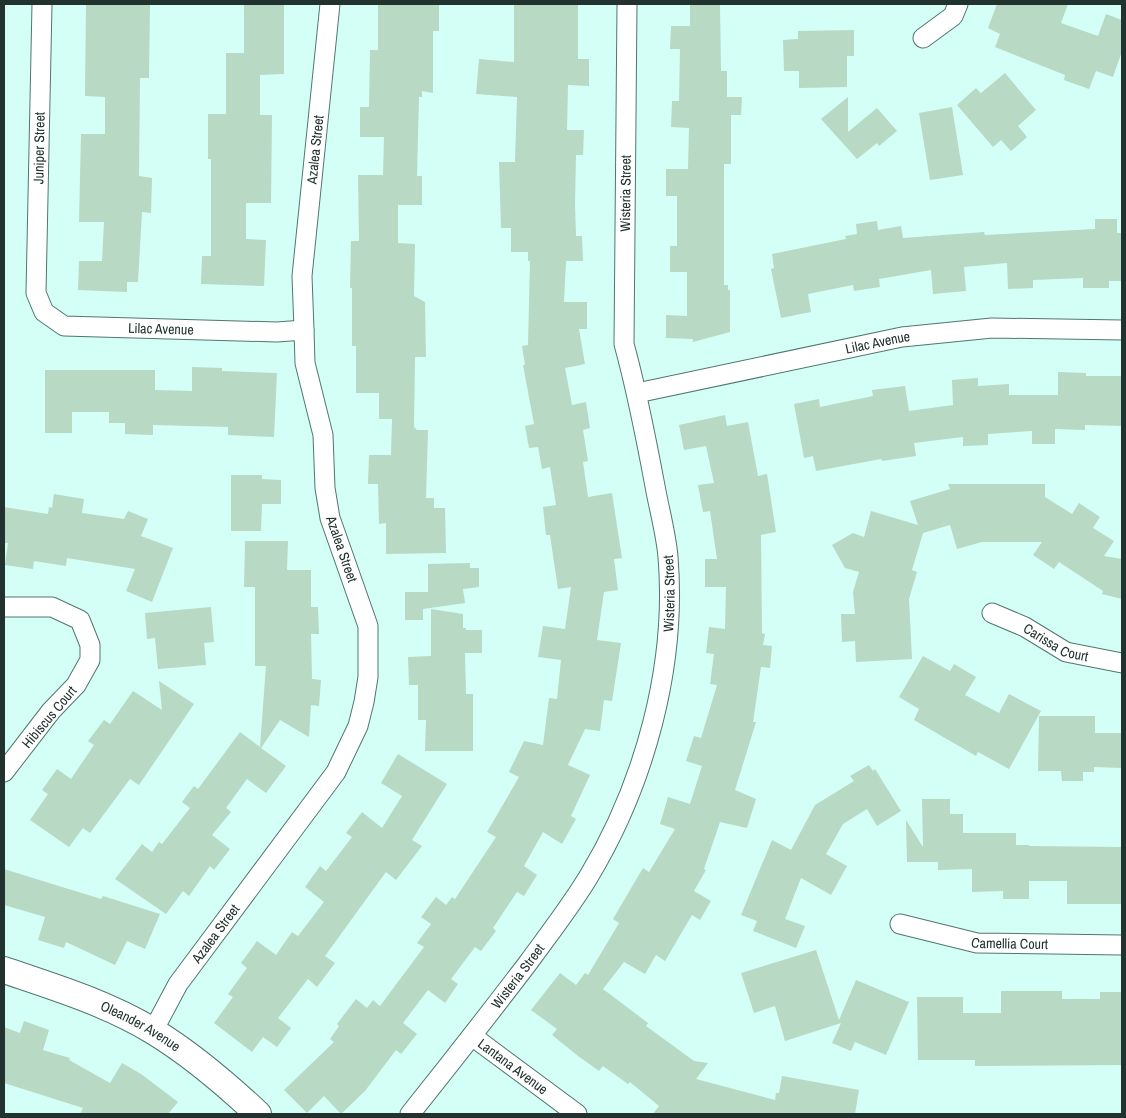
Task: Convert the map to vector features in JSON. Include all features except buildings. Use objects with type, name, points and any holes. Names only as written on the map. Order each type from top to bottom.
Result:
[{"type":"street","name":"Juniper Street","points":[[36,293],[42,4]]},
{"type":"street","name":"Azalea Street","points":[[153,1031],[178,984],[336,772],[358,726],[364,702],[368,677],[368,626],[330,518],[325,488],[323,436],[305,362],[302,276],[330,4]]},
{"type":"street","name":"Wisteria Street","points":[[410,1114],[472,1036],[569,907],[590,875],[624,808],[648,736],[659,692],[669,602],[668,556],[637,393],[624,344],[628,4]]},
{"type":"street","points":[[923,38],[953,16],[958,4]]},
{"type":"street","name":"Lilac Avenue","points":[[36,293],[44,312],[64,326],[277,332],[304,330]]},
{"type":"street","name":"Lilac Avenue","points":[[637,393],[902,337],[992,328],[1122,330]]},
{"type":"street","name":"Hibiscus Court","points":[[4,607],[52,607],[80,620],[90,644],[90,660],[76,685],[51,711],[4,772]]},
{"type":"street","name":"Carissa Court","points":[[992,613],[1025,627],[1066,652],[1122,663]]},
{"type":"street","name":"Camellia Court","points":[[900,924],[977,943],[1122,945]]},
{"type":"street","name":"Oleander Avenue","points":[[4,970],[116,1012],[153,1031],[223,1081],[258,1114]]},
{"type":"street","name":"Lantana Avenue","points":[[472,1036],[577,1114]]}]
